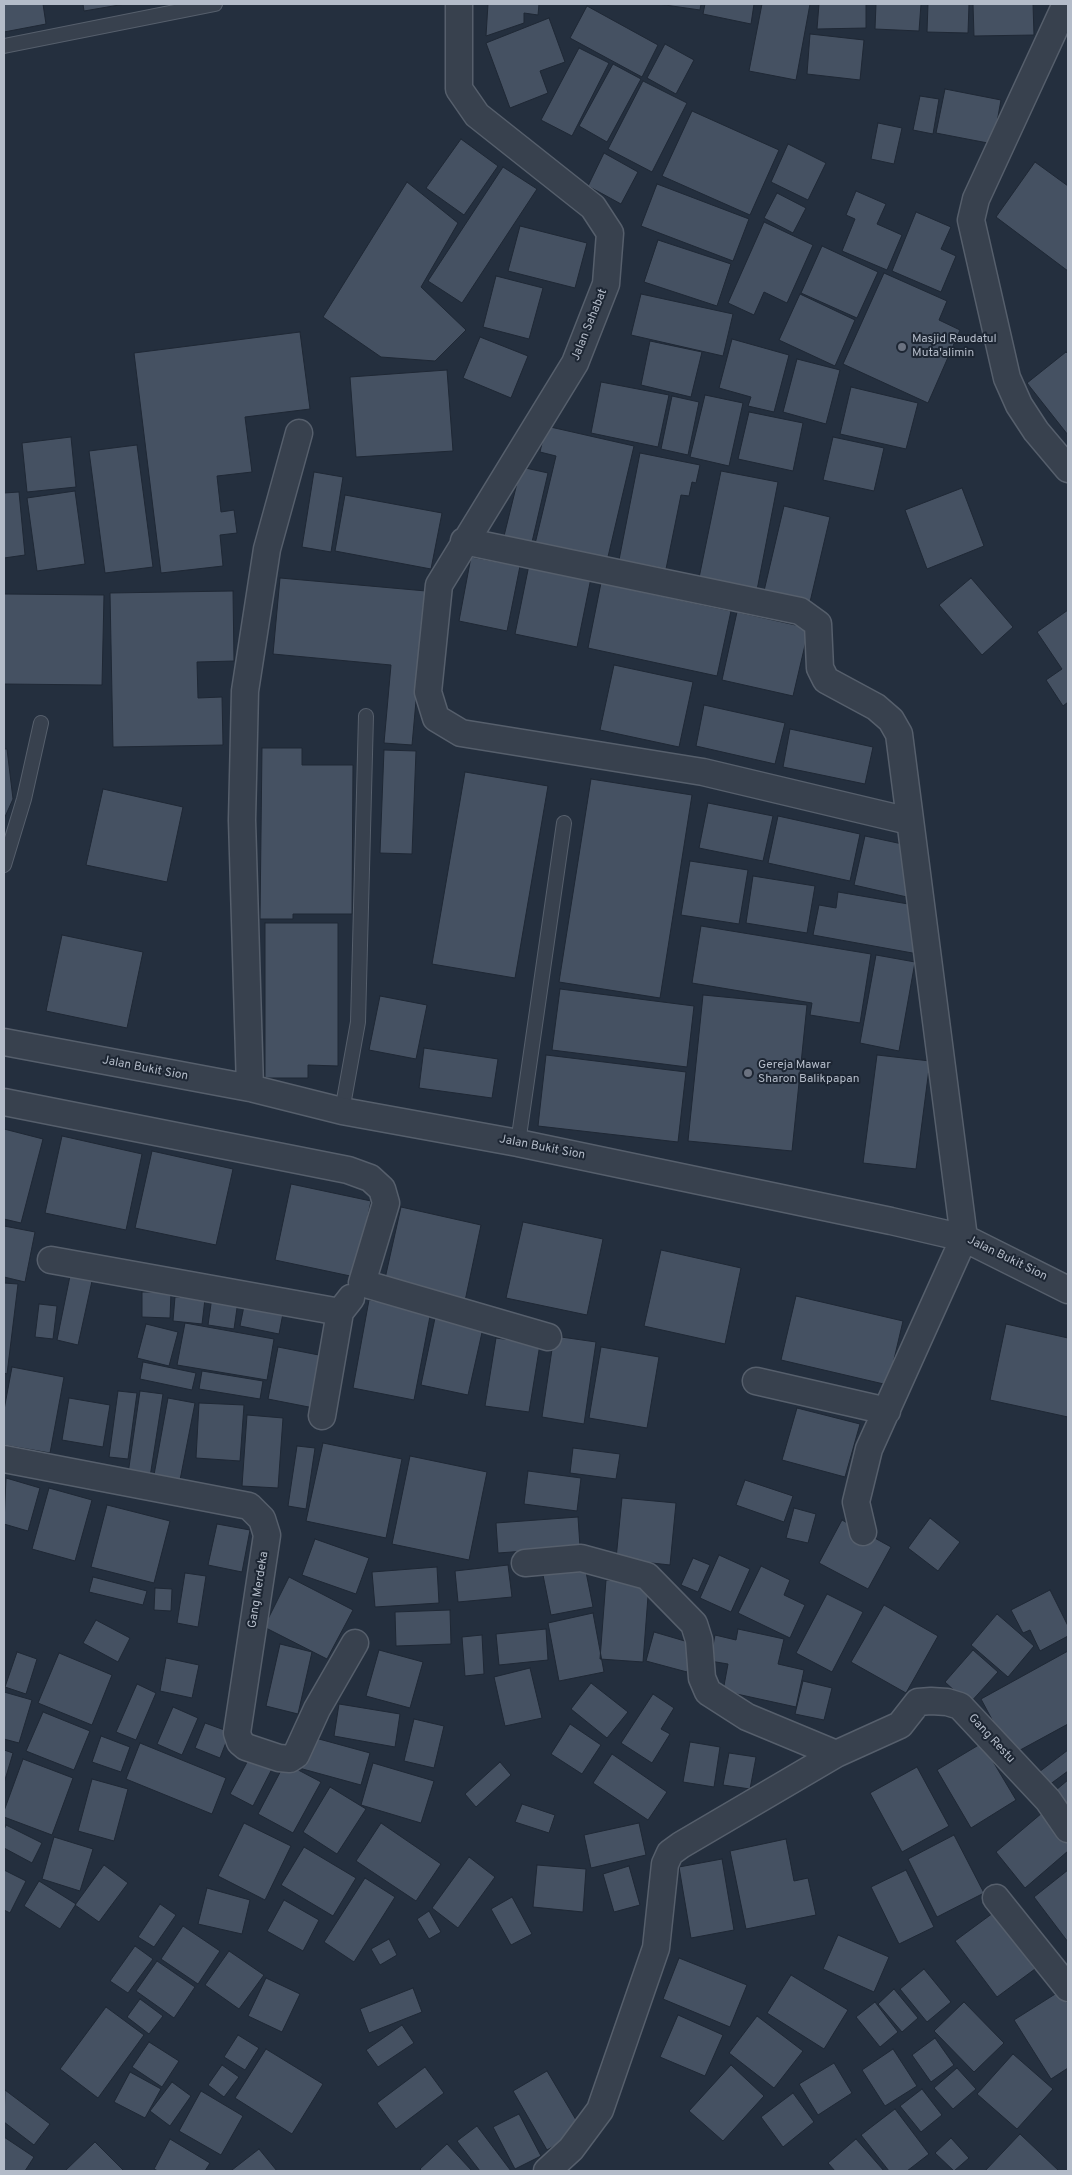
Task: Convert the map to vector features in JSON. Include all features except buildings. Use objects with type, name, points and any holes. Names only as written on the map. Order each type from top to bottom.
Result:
[{"type":"street","name":"Jalan Sahabat","points":[[459,4],[459,89],[477,115],[594,207],[610,233],[606,284],[575,363],[534,433],[464,541],[439,585],[428,692],[436,718],[461,733],[703,772],[909,822]]},
{"type":"street","points":[[1066,4],[976,199],[971,220],[1007,378],[1019,405],[1036,431],[1068,469]]},
{"type":"street","points":[[250,1088],[242,820],[245,691],[267,549],[299,433]]},
{"type":"street","points":[[464,541],[800,610],[818,624],[820,668],[826,680],[876,707],[891,720],[899,734],[964,1238],[869,1449],[856,1502],[863,1532]]},
{"type":"street","name":"Jalan Bukit Sion","points":[[4,1042],[250,1088],[342,1111],[518,1143],[964,1238],[1068,1290]]},
{"type":"street","points":[[4,1102],[348,1170],[370,1178],[382,1188],[386,1203],[362,1284],[340,1312],[322,1416]]},
{"type":"street","points":[[51,1260],[340,1312]]},
{"type":"street","points":[[362,1284],[548,1337]]},
{"type":"street","points":[[756,1381],[887,1411]]},
{"type":"street","name":"Gang Merdeka","points":[[4,1459],[249,1506],[262,1519],[267,1535],[237,1733],[240,1742],[246,1747],[279,1758],[290,1759],[296,1755],[317,1710],[355,1643]]},
{"type":"street","points":[[525,1562],[581,1558],[647,1576],[694,1624],[699,1640],[702,1678],[708,1692],[748,1717],[836,1754]]},
{"type":"street","name":"Gang Restu","points":[[836,1754],[900,1725],[918,1702],[947,1702],[960,1706],[1048,1800],[1068,1829]]},
{"type":"street","points":[[547,2171],[570,2149],[600,2110],[613,2078],[656,1948],[665,1864],[670,1853],[744,1806],[836,1754]]},
{"type":"street","points":[[996,1898],[1068,1988]]},
{"type":"lane","points":[[4,46],[215,4]]},
{"type":"lane","points":[[342,1111],[358,1022],[366,716]]},
{"type":"lane","points":[[4,865],[24,799],[41,723]]},
{"type":"lane","points":[[518,1143],[564,823]]},
{"type":"place","name":"Masjid Raudatul Muta'alimin","points":[[902,347]]},
{"type":"place","name":"Gereja Mawar Sharon Balikpapan","points":[[748,1073]]}]
